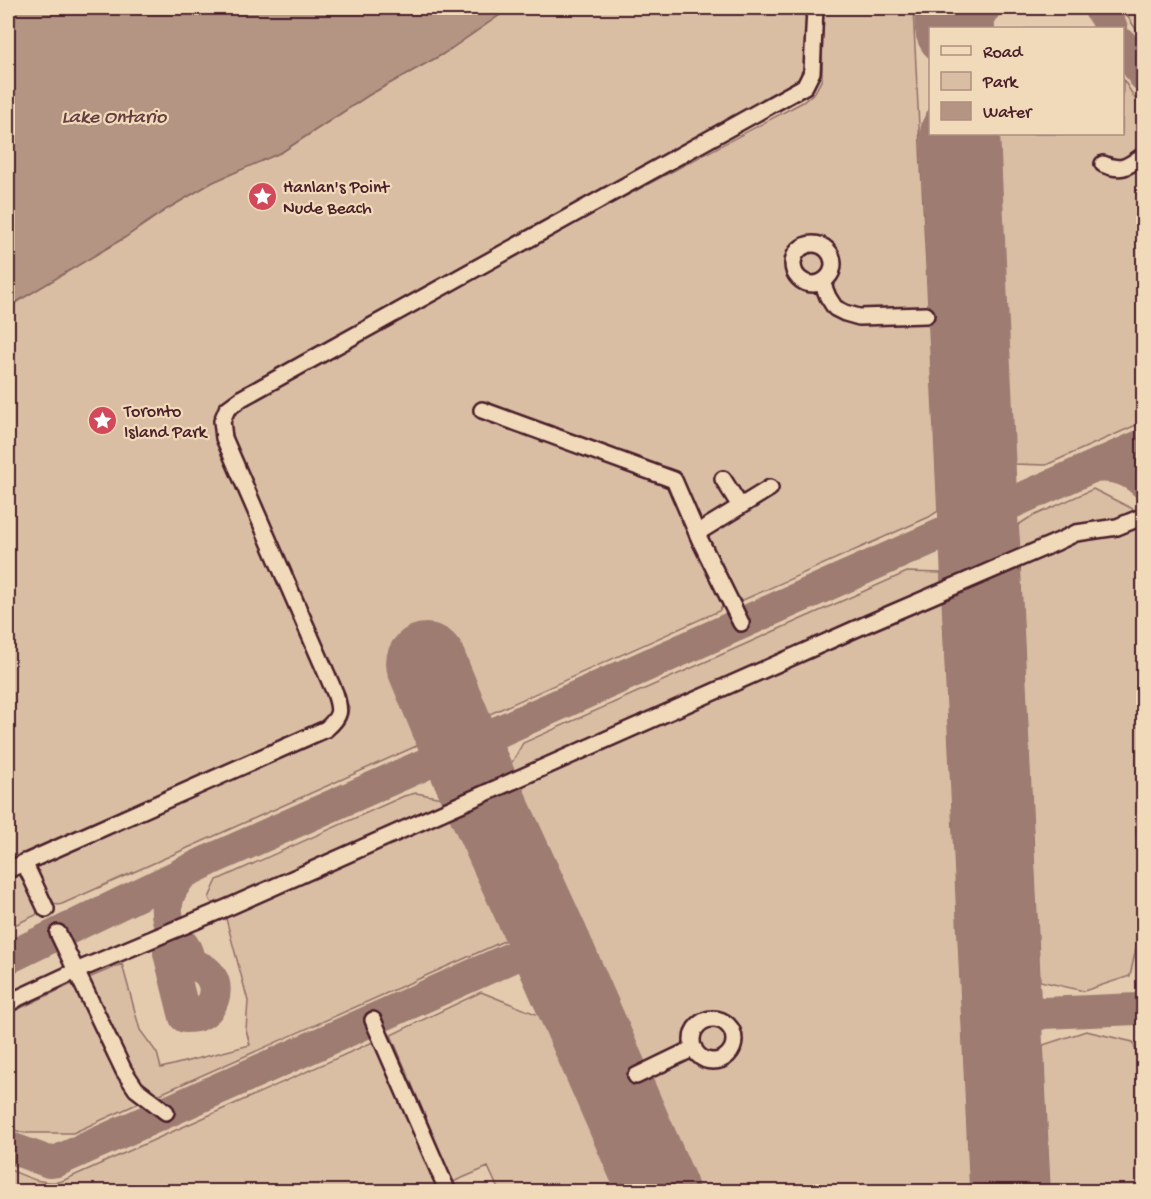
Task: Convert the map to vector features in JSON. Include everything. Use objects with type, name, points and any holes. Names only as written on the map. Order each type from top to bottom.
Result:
[{"type":"lane","points":[[8,870],[326,729],[337,719],[340,707],[335,693],[224,438],[222,421],[227,409],[242,398],[805,87],[812,72],[815,8]]},
{"type":"lane","points":[[1103,164],[1119,169],[1143,155]]},
{"type":"lane","points":[[822,282],[835,308],[845,313],[859,317],[926,315]]},
{"type":"lane","points":[[482,410],[674,480],[741,623]]},
{"type":"lane","points":[[723,478],[741,506]]},
{"type":"lane","points":[[697,532],[770,488]]},
{"type":"lane","points":[[8,1005],[76,970],[231,906],[1076,533],[1117,527],[1143,516]]},
{"type":"lane","points":[[24,862],[46,909]]},
{"type":"lane","points":[[58,933],[124,1071],[136,1089],[166,1112]]},
{"type":"lane","points":[[373,1020],[448,1191]]},
{"type":"lane","points":[[636,1076],[694,1048]]},
{"type":"shaded area","points":[[798,8],[1143,8],[1143,1191],[8,1191],[8,851],[193,406]]},
{"type":"green space","name":"Toronto Island Park","points":[[510,8],[810,8],[807,67],[796,82],[786,89],[223,403],[215,421],[333,701],[333,711],[326,721],[8,863],[8,307],[213,182],[282,152],[369,95],[443,54]]},
{"type":"green space","points":[[823,8],[913,8],[928,304],[920,311],[856,313],[837,304],[831,290],[836,264],[835,255],[825,242],[815,239],[797,245],[788,262],[789,272],[798,283],[815,292],[844,319],[863,323],[918,320],[929,327],[938,511],[741,601],[730,593],[722,598],[722,607],[719,611],[481,718],[478,717],[448,650],[399,672],[430,740],[62,904],[54,903],[38,873],[40,863],[336,732],[347,718],[349,707],[234,439],[231,424],[235,414],[243,406],[487,270],[803,102],[815,92],[822,79]]},
{"type":"green space","points":[[1122,8],[1143,8],[1143,40]]},
{"type":"green space","points":[[1124,81],[1143,111],[1143,149],[1122,162],[1098,157],[1097,160],[1103,167],[1113,172],[1123,173],[1143,160],[1143,422],[1046,465],[1013,464],[999,135],[1124,135]]},
{"type":"green space","points":[[813,249],[824,253],[828,264],[824,275],[813,279],[802,275],[798,264],[802,253]]},
{"type":"green space","points":[[1093,489],[1138,513],[1020,554],[1018,525]]},
{"type":"green space","points":[[1139,523],[1144,550],[1144,786],[1136,824],[1140,930],[1130,976],[1084,991],[1040,981],[1020,564],[1077,538]]},
{"type":"green space","points":[[907,572],[941,573],[941,585],[503,778],[523,743]]},
{"type":"green space","points":[[942,595],[970,1191],[688,1191],[510,795],[511,787]]},
{"type":"green space","points":[[416,793],[454,802],[217,907],[209,898],[217,880],[404,796]]},
{"type":"green space","points":[[457,813],[461,814],[515,936],[160,1094],[150,1092],[134,1076],[86,979],[122,964],[140,1030],[157,1053],[161,1068],[250,1045],[246,1030],[248,1001],[225,915]]},
{"type":"green space","points":[[21,873],[39,907],[36,915],[8,928],[8,877]]},
{"type":"green space","points":[[74,983],[122,1083],[139,1103],[73,1133],[24,1133],[8,1128],[8,1014]]},
{"type":"green space","points":[[481,992],[556,1022],[631,1191],[499,1191],[488,1167],[453,1182],[391,1035]]},
{"type":"green space","points":[[1086,1031],[1133,1042],[1143,1074],[1143,1191],[1050,1191],[1043,1045]]},
{"type":"green space","points":[[375,1041],[438,1190],[435,1192],[8,1191],[8,1169],[41,1181],[62,1181]]},
{"type":"water","name":"Lake Ontario","points":[[8,8],[510,8],[443,54],[369,95],[282,152],[213,182],[8,307]]},
{"type":"taxiway","points":[[967,27],[985,8]]},
{"type":"taxiway","points":[[1099,8],[1111,27]]},
{"type":"taxiway","points":[[1124,47],[1144,76]]},
{"type":"taxiway","points":[[8,958],[210,860],[1144,444]]},
{"type":"taxiway","points":[[1094,467],[1121,469],[1133,474],[1144,483]]},
{"type":"taxiway","points":[[171,928],[169,953],[185,1017],[196,1016],[204,1012],[211,1004],[214,993],[213,982],[207,972],[190,964],[186,950],[173,933],[167,914],[170,892],[184,872]]},
{"type":"taxiway","points":[[8,1147],[49,1162],[57,1161],[549,941]]},
{"type":"taxiway","points":[[999,975],[1015,1001],[1026,1008],[1043,1013],[1144,1007]]},
{"type":"taxiway","points":[[1004,1062],[1015,1031],[1026,1020],[1043,1013]]},
{"type":"runway","points":[[954,8],[955,27]]},
{"type":"runway","points":[[960,135],[1010,1192]]},
{"type":"runway","points":[[426,663],[461,748],[659,1192]]},
{"type":"place","name":"Hanlan's Point Nude Beach","points":[[262,196]]},
{"type":"place","name":"Toronto Island Park","points":[[103,420]]}]
